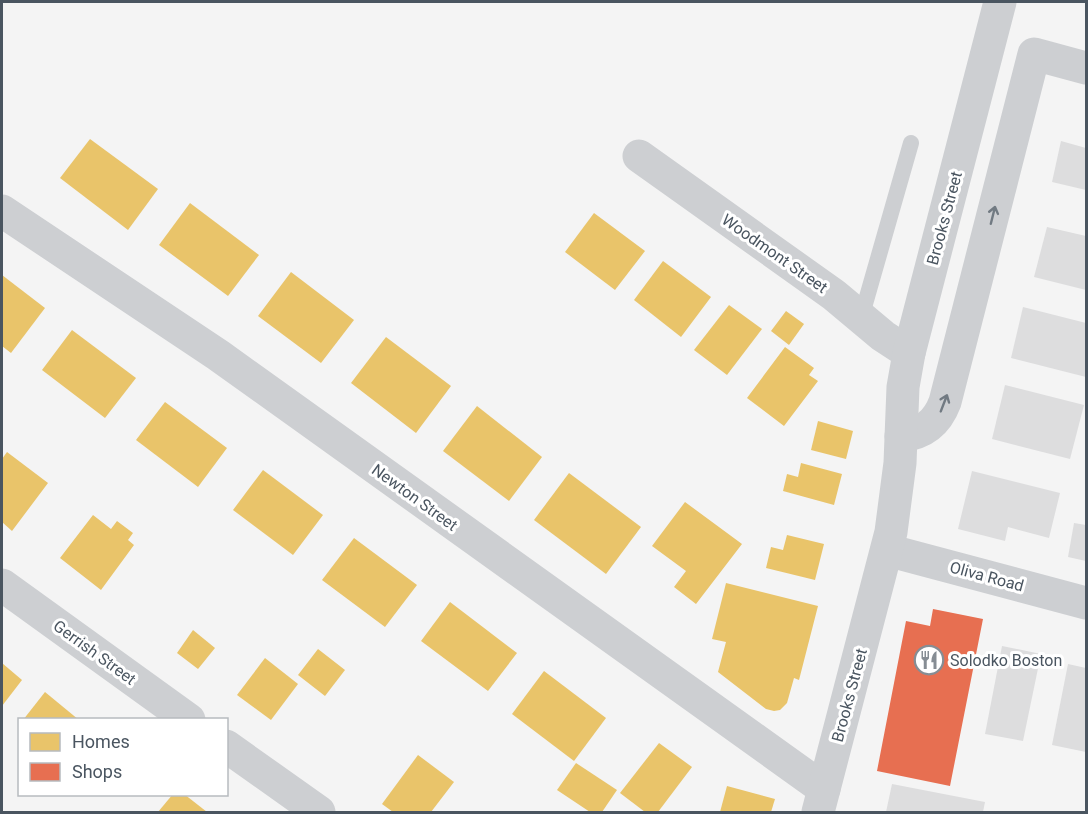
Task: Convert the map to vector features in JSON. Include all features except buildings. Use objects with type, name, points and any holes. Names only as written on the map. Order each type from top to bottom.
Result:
[{"type":"street","name":"Brooks Street","points":[[821,801],[887,550],[896,496],[903,387],[909,353],[1000,2]]},
{"type":"street","points":[[901,436],[917,433],[931,425],[942,411],[1034,54],[1086,68]]},
{"type":"street","name":"Woodmont Street","points":[[639,156],[834,295],[892,343],[909,353]]},
{"type":"street","name":"Newton Street","points":[[2,211],[218,355],[821,801]]},
{"type":"street","name":"Oliva Road","points":[[887,550],[1086,603]]},
{"type":"street","name":"Gerrish Street","points":[[2,585],[186,718]]},
{"type":"street","points":[[228,747],[319,813]]},
{"type":"lane","points":[[861,318],[910,144]]},
{"type":"place","name":"Solodko Boston","points":[[929,660]]}]
